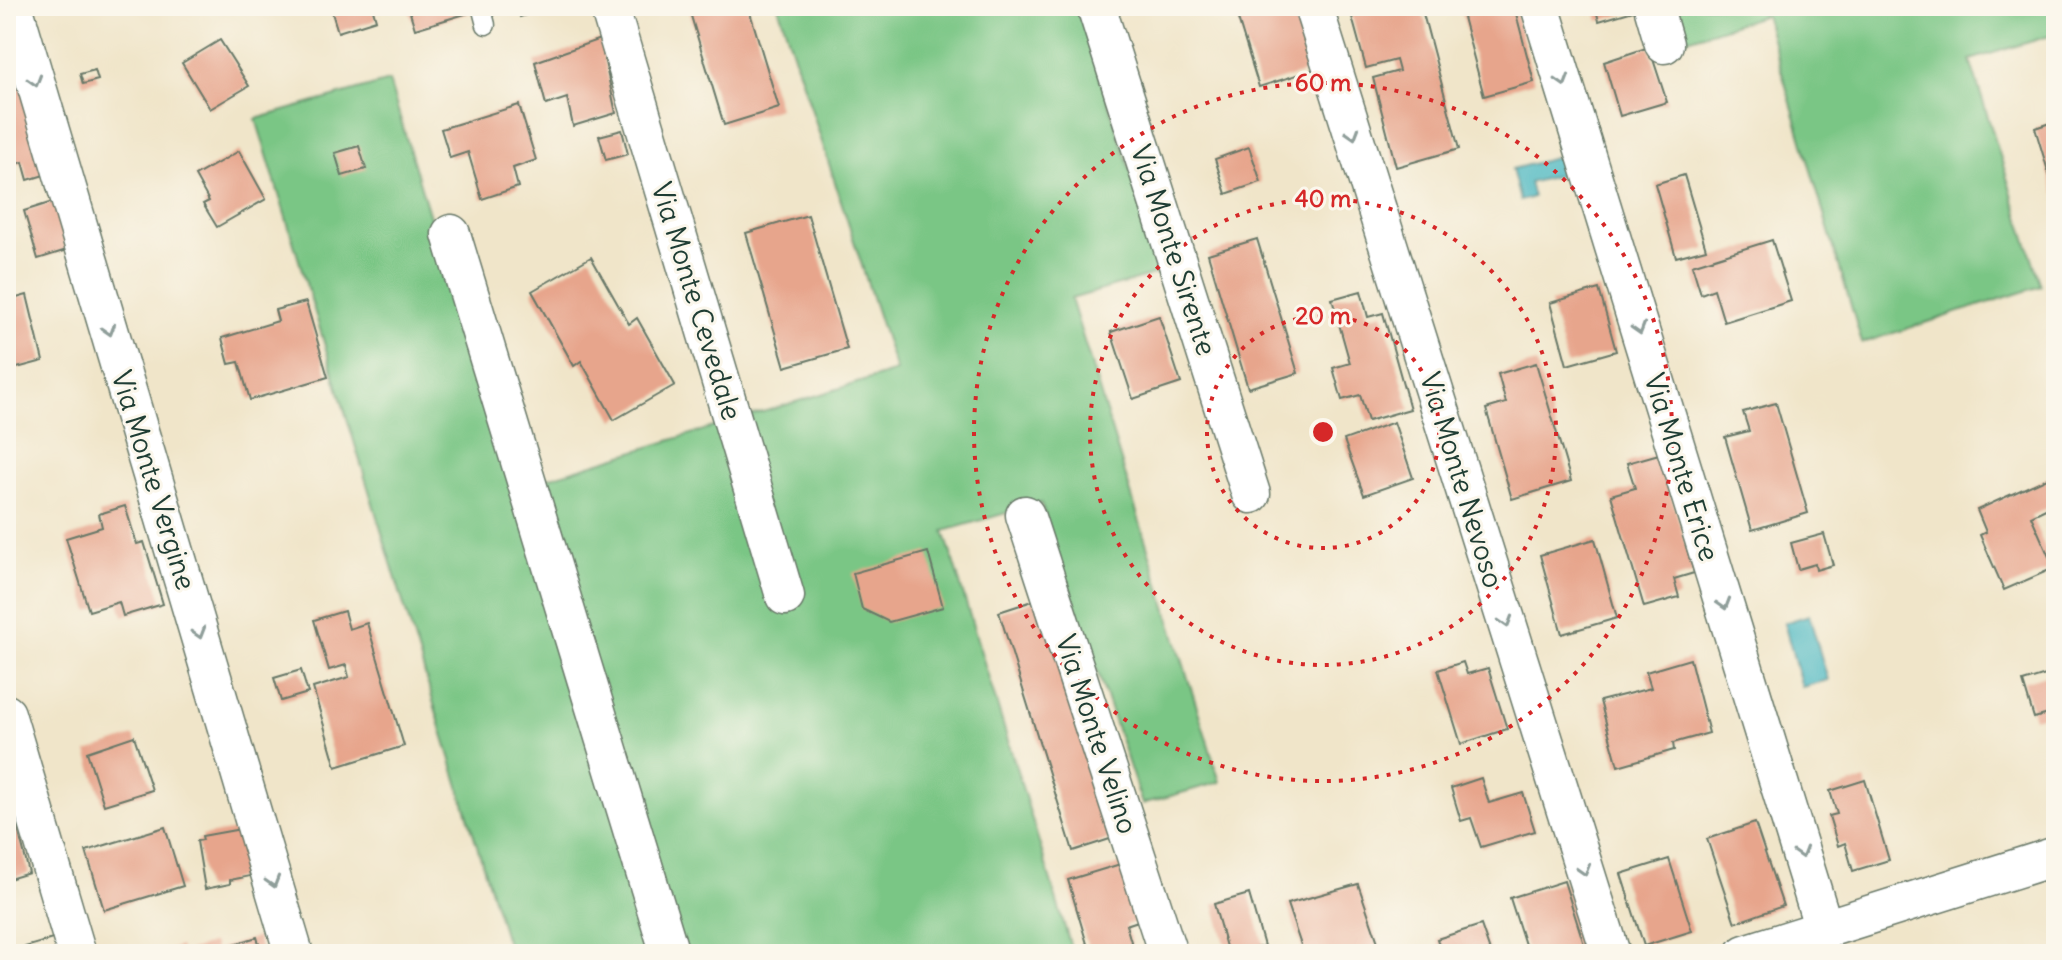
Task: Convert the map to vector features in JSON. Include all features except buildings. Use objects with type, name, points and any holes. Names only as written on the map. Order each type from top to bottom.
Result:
[{"type":"street","name":"Via Monte Vergine","points":[[13,6],[294,954]]},
{"type":"street","name":"Via Monte Cevedale","points":[[609,6],[785,596]]},
{"type":"street","name":"Via Monte Sirente","points":[[1096,6],[1251,494]]},
{"type":"street","name":"Via Monte Nevoso","points":[[1313,6],[1611,954]]},
{"type":"street","name":"Via Monte Erice","points":[[1540,6],[1824,929]]},
{"type":"street","points":[[1653,6],[1664,44]]},
{"type":"street","points":[[451,234],[670,954]]},
{"type":"street","name":"Via Monte Velino","points":[[1025,515],[1168,954]]},
{"type":"street","points":[[6,714],[77,954]]},
{"type":"street","points":[[1745,954],[2056,856]]},
{"type":"lane","points":[[481,6],[486,25]]},
{"type":"green space","points":[[778,6],[1077,6],[1163,272],[1071,299],[1220,782],[1142,804],[1041,503],[944,531],[1073,954],[510,954],[256,119],[389,81],[512,489],[896,371]]},
{"type":"green space","points":[[1667,6],[2056,6],[2056,34],[1970,60],[2041,286],[1862,343],[1765,15],[1678,42]]},
{"type":"water","points":[[1563,156],[1567,173],[1529,183],[1533,197],[1520,201],[1512,169]]},
{"type":"water","points":[[1809,615],[1828,680],[1802,687],[1784,623]]}]
